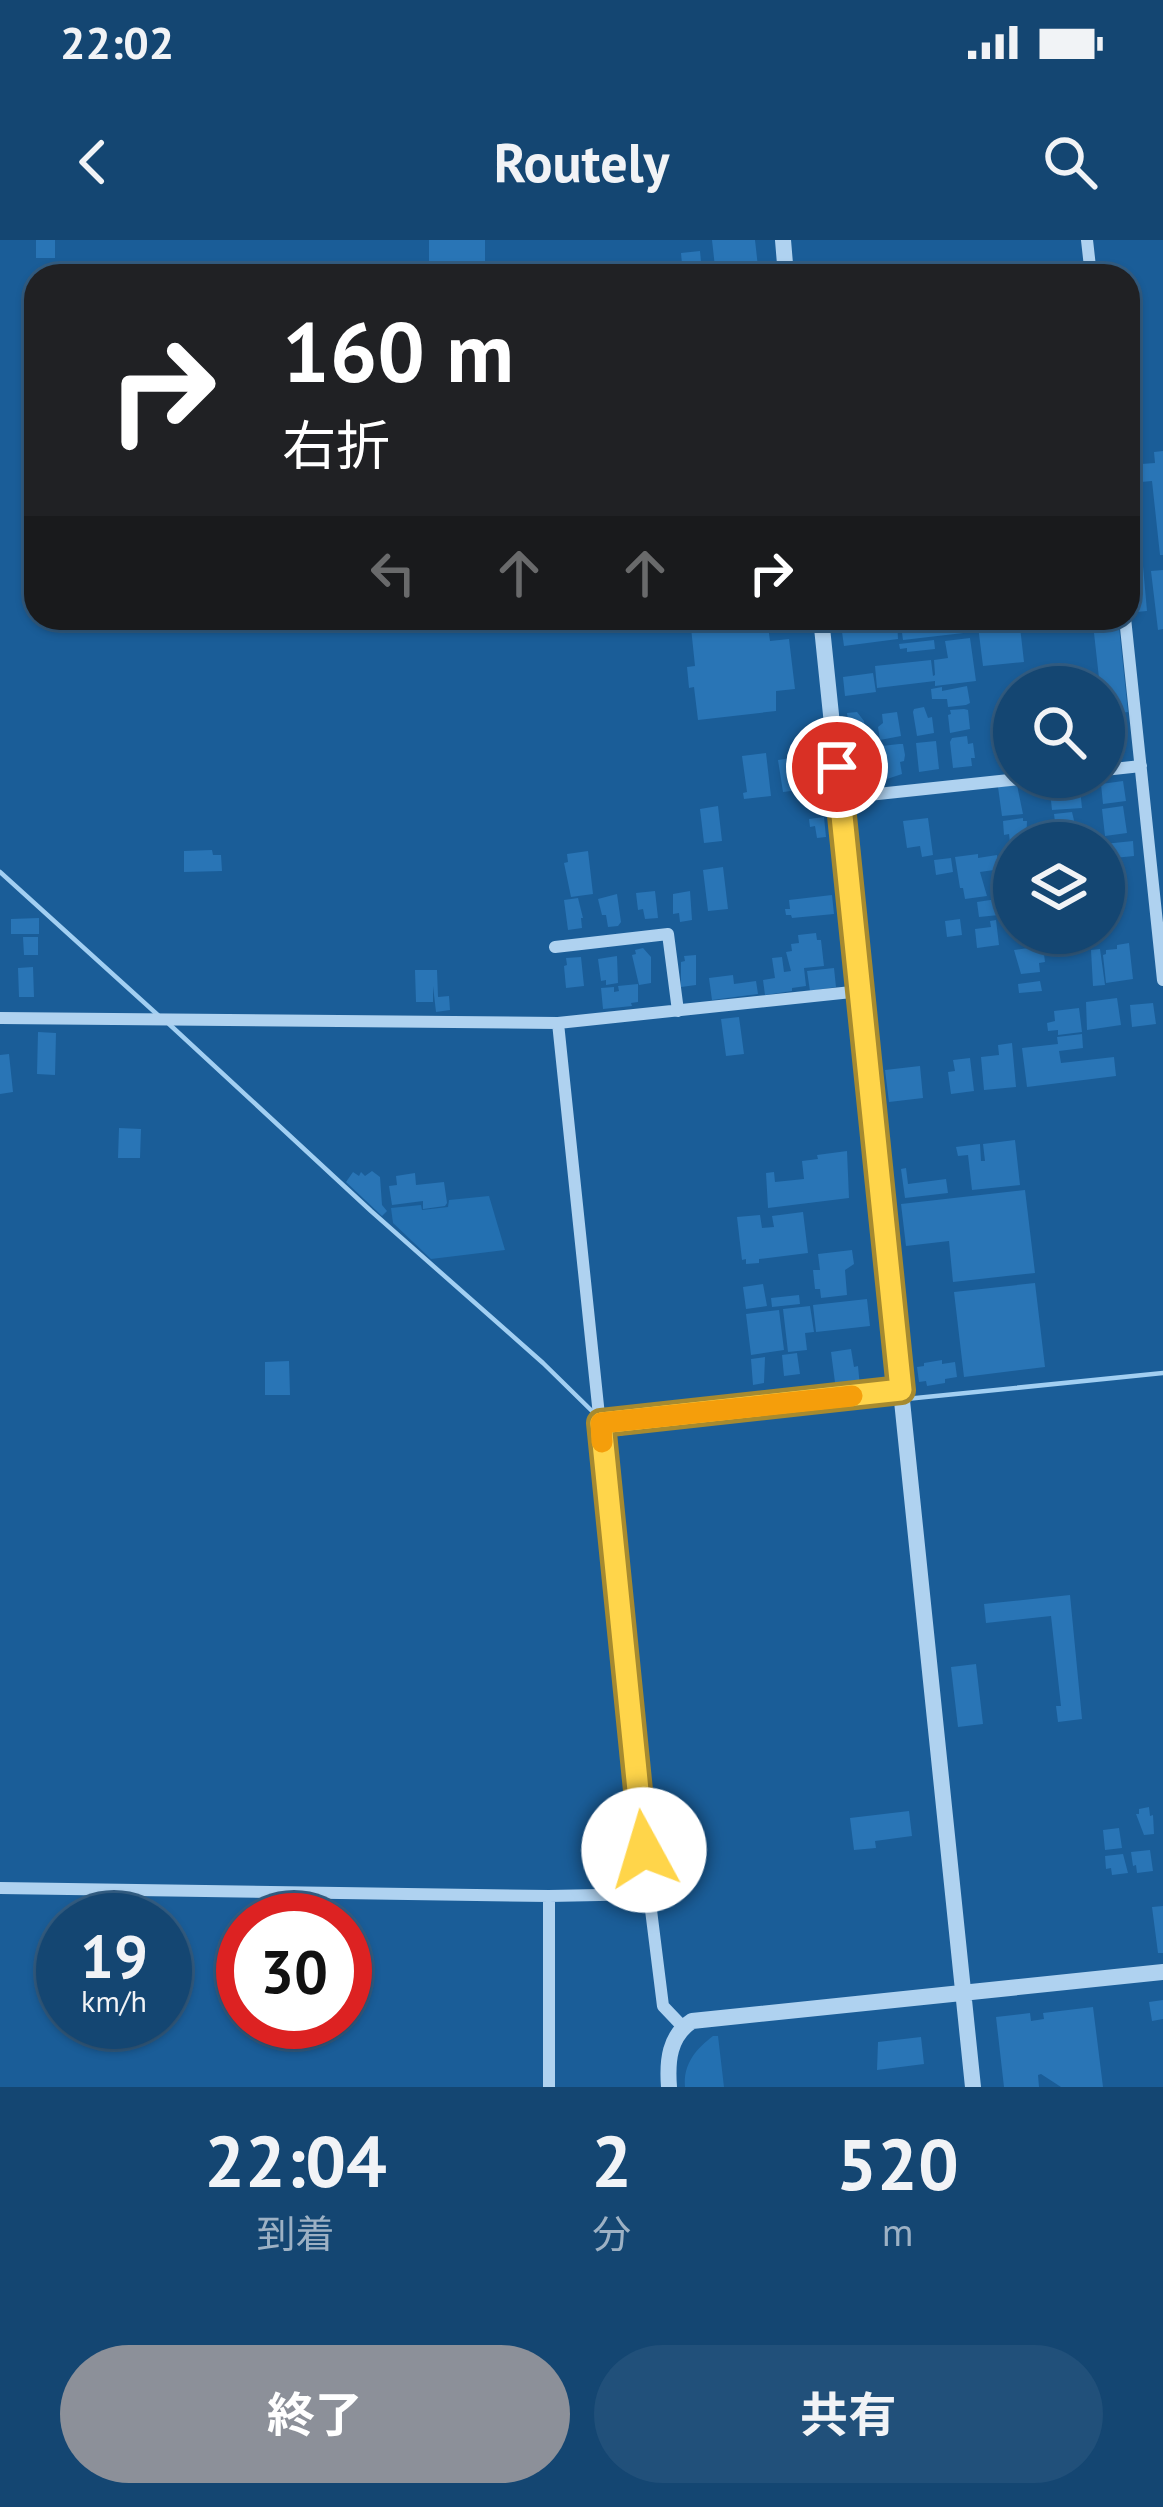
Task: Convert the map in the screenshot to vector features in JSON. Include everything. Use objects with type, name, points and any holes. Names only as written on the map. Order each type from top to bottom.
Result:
[{"type":"street","points":[[822,630],[973,2087]]},
{"type":"street","points":[[1126,630],[1163,980]]},
{"type":"street","points":[[1125,768],[1141,766]]},
{"type":"street","points":[[840,798],[993,782]]},
{"type":"street","points":[[555,947],[668,934],[678,1011]]},
{"type":"street","points":[[0,1018],[558,1023],[861,991]]},
{"type":"street","points":[[558,1023],[649,1894],[663,2006],[683,2026]]},
{"type":"street","points":[[601,1423],[902,1399]]},
{"type":"street","points":[[0,1888],[649,1894]]},
{"type":"street","points":[[549,1896],[549,2087]]},
{"type":"street","points":[[669,2087],[672,2044],[692,2021],[1163,1972]]},
{"type":"shaded area","points":[[489,1196],[505,1250],[431,1259],[393,1223],[391,1208],[448,1207],[449,1200]]},
{"type":"shaded area","points":[[718,2036],[724,2087],[685,2087],[692,2058]]},
{"type":"building","points":[[36,240],[55,240],[55,258],[36,258]]},
{"type":"building","points":[[429,240],[485,240],[485,264],[429,264]]},
{"type":"building","points":[[712,240],[755,240],[758,264],[715,264]]},
{"type":"building","points":[[700,251],[701,264],[682,264],[681,253]]},
{"type":"building","points":[[1163,451],[1163,555],[1152,481],[1140,482],[1140,464],[1155,463],[1154,452]]},
{"type":"building","points":[[1140,566],[1143,566],[1147,611],[1140,612]]},
{"type":"building","points":[[1163,570],[1163,629],[1158,630],[1151,571]]},
{"type":"building","points":[[691,630],[769,630],[770,641],[789,639],[795,689],[776,691],[776,711],[698,720],[687,667],[695,666]]},
{"type":"building","points":[[842,630],[898,630],[898,639],[844,646]]},
{"type":"building","points":[[902,630],[972,632],[903,640]]},
{"type":"building","points":[[978,630],[1020,630],[1024,662],[983,666]]},
{"type":"building","points":[[1094,630],[1119,630],[1123,666],[1098,666]]},
{"type":"building","points":[[970,638],[976,681],[877,688],[875,666],[931,660],[933,676],[934,660],[948,658],[945,641]]},
{"type":"building","points":[[934,640],[935,649],[907,652],[899,644]]},
{"type":"building","points":[[873,673],[876,692],[845,696],[843,677]]},
{"type":"building","points":[[967,686],[970,703],[966,705],[948,707],[947,699],[932,699],[931,689]]},
{"type":"building","points":[[924,707],[928,718],[932,717],[934,733],[917,736],[913,712]]},
{"type":"building","points":[[964,709],[970,729],[950,733],[950,710]]},
{"type":"building","points":[[857,712],[864,721],[866,741],[851,742],[847,713]]},
{"type":"building","points":[[897,712],[901,736],[880,740],[882,714]]},
{"type":"building","points":[[967,736],[968,744],[973,743],[972,766],[953,768],[950,742]]},
{"type":"building","points":[[936,741],[939,769],[919,772],[916,743]]},
{"type":"building","points":[[903,744],[902,774],[887,779],[882,746]]},
{"type":"building","points":[[866,748],[869,780],[856,781],[850,750]]},
{"type":"building","points":[[766,753],[771,796],[744,799],[742,756]]},
{"type":"building","points":[[805,756],[809,784],[783,792],[778,760]]},
{"type":"building","points":[[1125,794],[1126,801],[1103,804],[1102,798],[1125,798]]},
{"type":"building","points":[[1000,798],[1020,798],[1023,814],[1002,816]]},
{"type":"building","points":[[1051,798],[1081,798],[1082,808],[1052,810]]},
{"type":"building","points":[[718,806],[722,841],[704,843],[700,809]]},
{"type":"building","points":[[1123,806],[1127,833],[1125,822],[1103,822],[1102,809]]},
{"type":"building","points":[[1072,812],[1074,822],[1055,822],[1054,814]]},
{"type":"building","points":[[824,817],[826,837],[817,838],[809,819]]},
{"type":"building","points":[[928,818],[933,855],[922,857],[920,846],[907,848],[903,821]]},
{"type":"building","points":[[1133,841],[1134,856],[1125,857],[1125,842]]},
{"type":"building","points":[[212,850],[213,855],[221,855],[222,871],[184,872],[184,851]]},
{"type":"building","points":[[588,851],[593,894],[571,897],[564,863],[567,854]]},
{"type":"building","points":[[993,856],[993,870],[980,872],[987,896],[965,899],[955,857]]},
{"type":"building","points":[[951,858],[953,872],[936,875],[934,860]]},
{"type":"building","points":[[723,867],[728,909],[708,911],[703,870]]},
{"type":"building","points":[[655,891],[658,918],[645,919],[643,909],[638,910],[636,893]]},
{"type":"building","points":[[690,891],[692,920],[680,922],[679,913],[673,914],[673,894]]},
{"type":"building","points":[[617,894],[621,922],[608,927],[598,899]]},
{"type":"building","points":[[832,895],[834,914],[786,915],[789,900]]},
{"type":"building","points":[[578,898],[582,928],[568,930],[564,900]]},
{"type":"building","points":[[993,900],[993,916],[979,917],[977,902]]},
{"type":"building","points":[[39,918],[39,934],[11,934],[11,919]]},
{"type":"building","points":[[960,919],[962,935],[947,937],[945,921]]},
{"type":"building","points":[[993,920],[993,946],[977,948],[975,929],[991,927]]},
{"type":"building","points":[[816,933],[824,966],[804,968],[806,986],[765,995],[763,980],[775,978],[772,958],[782,957],[784,972],[791,971],[786,952],[792,951],[791,944],[799,943],[798,935]]},
{"type":"building","points":[[23,937],[38,937],[38,955],[24,955]]},
{"type":"building","points":[[1129,943],[1133,979],[1106,983],[1103,955],[1125,954]]},
{"type":"building","points":[[643,948],[651,957],[651,983],[639,985],[632,955]]},
{"type":"building","points":[[1015,954],[1044,954],[1040,972],[1021,974]]},
{"type":"building","points":[[1091,954],[1101,954],[1105,985],[1093,986]]},
{"type":"building","points":[[696,955],[696,985],[681,987],[681,962],[684,956]]},
{"type":"building","points":[[617,956],[618,983],[606,985],[606,980],[601,981],[598,959]]},
{"type":"building","points":[[581,957],[584,986],[566,988],[566,958]]},
{"type":"building","points":[[33,967],[34,997],[19,997],[18,968]]},
{"type":"building","points":[[834,968],[836,987],[810,991],[807,971]]},
{"type":"building","points":[[415,970],[437,970],[438,997],[449,996],[450,1010],[436,1012],[433,986],[433,1002],[416,1002]]},
{"type":"building","points":[[733,975],[734,984],[756,981],[758,994],[712,1000],[709,978]]},
{"type":"building","points":[[1040,981],[1042,991],[1019,993],[1018,984]]},
{"type":"building","points":[[638,984],[638,1002],[603,1009],[601,988],[614,987],[614,992],[619,991],[618,986]]},
{"type":"building","points":[[1117,998],[1121,1025],[1087,1030],[1086,1002]]},
{"type":"building","points":[[1153,1003],[1156,1024],[1132,1027],[1130,1005]]},
{"type":"building","points":[[1079,1008],[1082,1032],[1058,1035],[1058,1030],[1048,1031],[1047,1023],[1055,1021],[1054,1011]]},
{"type":"building","points":[[739,1017],[744,1054],[726,1056],[721,1019]]},
{"type":"building","points":[[38,1032],[56,1033],[55,1075],[37,1074]]},
{"type":"building","points":[[1082,1034],[1083,1048],[1059,1051],[1061,1063],[1114,1057],[1116,1076],[1027,1087],[1022,1048],[1058,1044],[1057,1037]]},
{"type":"building","points":[[1012,1043],[1016,1087],[984,1090],[981,1057],[999,1055],[998,1045]]},
{"type":"building","points":[[9,1054],[13,1092],[0,1094],[0,1055]]},
{"type":"building","points":[[970,1058],[974,1091],[951,1094],[948,1072],[955,1071],[953,1060]]},
{"type":"building","points":[[920,1066],[923,1098],[889,1102],[885,1070]]},
{"type":"building","points":[[119,1128],[141,1129],[140,1158],[118,1158]]},
{"type":"building","points":[[1015,1140],[1020,1185],[972,1190],[968,1155],[958,1156],[956,1147],[980,1144],[981,1161],[985,1161],[983,1144]]},
{"type":"building","points":[[847,1151],[849,1198],[768,1208],[766,1173],[774,1172],[775,1182],[804,1179],[802,1161]]},
{"type":"building","points":[[906,1168],[908,1184],[946,1179],[948,1193],[905,1198],[901,1169]]},
{"type":"building","points":[[372,1171],[380,1177],[382,1205],[387,1211],[382,1216],[346,1182],[353,1172],[365,1176]]},
{"type":"building","points":[[415,1173],[416,1185],[444,1182],[445,1206],[423,1209],[423,1201],[392,1205],[389,1186],[397,1185],[396,1176]]},
{"type":"building","points":[[1025,1190],[1035,1273],[953,1282],[949,1241],[906,1246],[901,1204]]},
{"type":"building","points":[[803,1212],[808,1253],[759,1259],[759,1263],[742,1260],[737,1217],[760,1215],[762,1228],[774,1227],[772,1216]]},
{"type":"building","points":[[852,1250],[854,1264],[845,1270],[847,1295],[821,1298],[813,1270],[820,1270],[818,1254]]},
{"type":"building","points":[[1035,1283],[1045,1367],[964,1377],[954,1292]]},
{"type":"building","points":[[763,1284],[767,1306],[746,1309],[743,1287]]},
{"type":"building","points":[[799,1295],[800,1304],[772,1307],[771,1298]]},
{"type":"building","points":[[867,1299],[870,1326],[816,1332],[813,1305]]},
{"type":"building","points":[[810,1306],[814,1332],[805,1333],[807,1350],[788,1352],[783,1309]]},
{"type":"building","points":[[779,1310],[784,1350],[751,1355],[746,1314]]},
{"type":"building","points":[[851,1349],[860,1387],[836,1390],[831,1352]]},
{"type":"building","points":[[797,1353],[800,1374],[784,1376],[782,1355]]},
{"type":"building","points":[[765,1357],[764,1383],[753,1385],[751,1359]]},
{"type":"building","points":[[942,1360],[942,1364],[955,1362],[957,1377],[927,1386],[926,1381],[919,1382],[917,1367]]},
{"type":"building","points":[[289,1361],[290,1395],[265,1395],[265,1362]]},
{"type":"building","points":[[1070,1595],[1082,1719],[1058,1722],[1056,1706],[1061,1706],[1051,1616],[986,1623],[984,1604]]},
{"type":"building","points":[[976,1664],[983,1724],[958,1727],[951,1667]]},
{"type":"building","points":[[1149,1807],[1154,1834],[1144,1835],[1136,1814]]},
{"type":"building","points":[[909,1811],[912,1836],[875,1841],[876,1848],[854,1850],[850,1818]]},
{"type":"building","points":[[1119,1828],[1122,1848],[1105,1850],[1103,1830]]},
{"type":"building","points":[[1150,1850],[1153,1871],[1137,1873],[1131,1852]]},
{"type":"building","points":[[1123,1854],[1128,1873],[1112,1875],[1105,1856]]},
{"type":"building","points":[[1163,1906],[1163,1953],[1158,1953],[1152,1907]]},
{"type":"building","points":[[1163,2000],[1163,2019],[1152,2021],[1149,2002]]},
{"type":"building","points":[[1093,2007],[1103,2087],[1061,2087],[1041,2074],[1039,2087],[1004,2087],[996,2017],[1030,2013],[1031,2021],[1044,2019],[1043,2013]]},
{"type":"building","points":[[921,2037],[924,2064],[877,2070],[878,2042]]},
{"type":"waterway","points":[[0,872],[160,1017]]},
{"type":"waterway","points":[[169,1024],[594,1413]]},
{"type":"waterway","points":[[906,1399],[1163,1373]]},
{"type":"waterway","points":[[606,1426],[613,1434],[895,1401]]},
{"type":"slow traffic","points":[[602,1442],[601,1423],[852,1396]]},
{"type":"route","points":[[644,1850],[601,1423],[901,1390],[837,767]]}]
